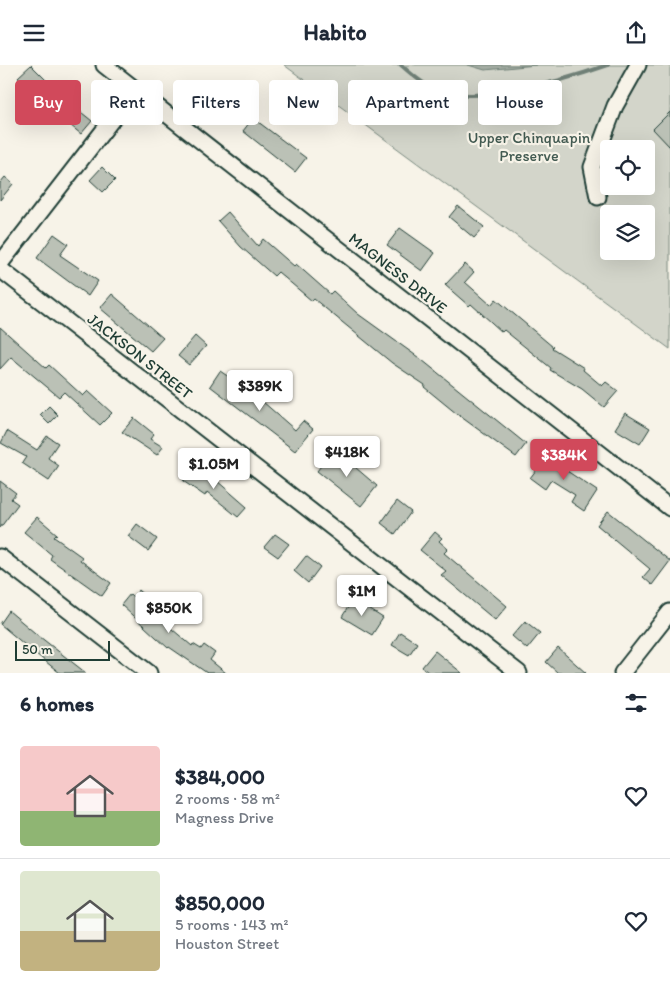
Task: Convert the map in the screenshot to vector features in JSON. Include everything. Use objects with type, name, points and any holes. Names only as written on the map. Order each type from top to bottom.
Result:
[{"type":"street","name":"MAGNESS DRIVE","points":[[104,65],[123,80]]},
{"type":"street","points":[[598,197],[592,167],[615,106],[638,65]]},
{"type":"street","name":"MAGNESS DRIVE","points":[[163,112],[670,508]]},
{"type":"street","points":[[0,264],[108,125]]},
{"type":"street","name":"JACKSON STREET","points":[[0,269],[519,673]]},
{"type":"street","points":[[0,557],[149,673]]},
{"type":"street","points":[[622,673],[670,612]]},
{"type":"green space","name":"Upper Chinquapin Preserve","points":[[284,65],[670,65],[670,349],[366,125],[468,125],[468,80],[348,80],[348,112],[338,105],[338,80],[304,80]]},
{"type":"shaded area","points":[[468,65],[536,65],[485,70]]},
{"type":"building","points":[[31,65],[46,80],[21,80],[18,77]]},
{"type":"building","points":[[81,112],[91,122],[81,134],[70,125],[81,125]]},
{"type":"building","points":[[670,112],[670,147],[653,129]]},
{"type":"building","points":[[259,123],[306,158],[295,172],[243,131],[248,125],[259,125]]},
{"type":"building","points":[[102,167],[115,180],[103,192],[90,180]]},
{"type":"building","points":[[5,177],[13,184],[0,200],[0,183]]},
{"type":"building","points":[[458,206],[484,227],[474,238],[449,217]]},
{"type":"building","points":[[228,212],[258,246],[263,239],[294,266],[296,264],[330,294],[333,291],[358,314],[422,360],[526,444],[516,457],[457,414],[424,387],[425,385],[392,363],[278,272],[274,276],[241,247],[218,221]]},
{"type":"building","points":[[400,228],[435,253],[422,271],[387,245]]},
{"type":"building","points":[[54,234],[68,244],[60,255],[98,281],[88,296],[37,258]]},
{"type":"building","points":[[465,264],[474,272],[465,282],[491,305],[496,299],[552,348],[584,368],[583,370],[602,386],[606,382],[618,391],[604,407],[582,389],[550,370],[551,368],[504,330],[502,332],[471,304],[469,306],[445,285]]},
{"type":"building","points":[[112,294],[163,338],[151,351],[100,308]]},
{"type":"building","points":[[0,327],[46,368],[49,365],[83,396],[88,391],[112,413],[100,425],[64,392],[59,397],[11,357],[0,369]]},
{"type":"building","points":[[195,336],[206,346],[189,365],[178,356]]},
{"type":"building","points":[[220,371],[254,394],[295,430],[303,421],[313,429],[295,451],[210,386]]},
{"type":"building","points":[[49,406],[58,415],[49,424],[40,415]]},
{"type":"building","points":[[625,413],[650,428],[640,444],[615,429]]},
{"type":"building","points":[[134,418],[154,434],[150,439],[163,447],[157,455],[122,432]]},
{"type":"building","points":[[7,431],[37,450],[47,436],[58,443],[48,458],[59,466],[49,481],[22,463],[26,457],[1,443]]},
{"type":"building","points":[[334,449],[377,486],[361,506],[317,471]]},
{"type":"building","points":[[549,453],[563,464],[561,467],[597,491],[584,511],[571,502],[575,495],[551,480],[545,489],[530,478]]},
{"type":"building","points":[[194,466],[216,480],[247,507],[238,517],[207,492],[205,496],[183,481]]},
{"type":"building","points":[[0,481],[16,493],[11,499],[18,504],[0,528]]},
{"type":"building","points":[[397,501],[411,512],[395,534],[381,523]]},
{"type":"building","points":[[608,511],[670,561],[652,585],[643,577],[650,569],[597,525]]},
{"type":"building","points":[[37,517],[57,534],[54,537],[82,557],[80,560],[111,583],[102,596],[50,559],[52,555],[24,532]]},
{"type":"building","points":[[137,524],[157,539],[148,551],[128,536]]},
{"type":"building","points":[[435,532],[442,538],[439,541],[448,549],[444,553],[507,606],[495,620],[441,575],[446,571],[420,550]]},
{"type":"building","points":[[275,534],[289,544],[278,557],[264,547]]},
{"type":"building","points":[[306,556],[320,567],[308,583],[294,571]]},
{"type":"building","points":[[139,590],[151,601],[146,607],[192,646],[193,644],[201,649],[204,645],[215,653],[210,660],[226,673],[207,673],[168,648],[121,605],[130,594],[133,597]]},
{"type":"building","points":[[353,599],[383,618],[372,635],[342,617]]},
{"type":"building","points":[[9,611],[86,673],[60,673],[31,650],[0,624]]},
{"type":"building","points":[[525,621],[540,633],[527,649],[512,636]]},
{"type":"building","points":[[400,632],[417,643],[409,655],[392,645]]},
{"type":"building","points":[[558,648],[586,673],[558,673],[546,662]]},
{"type":"building","points":[[435,651],[462,673],[429,673],[422,667]]},
{"type":"waterway","points":[[401,65],[420,81],[432,88],[450,93],[472,95],[520,90],[568,78],[608,65]]}]
